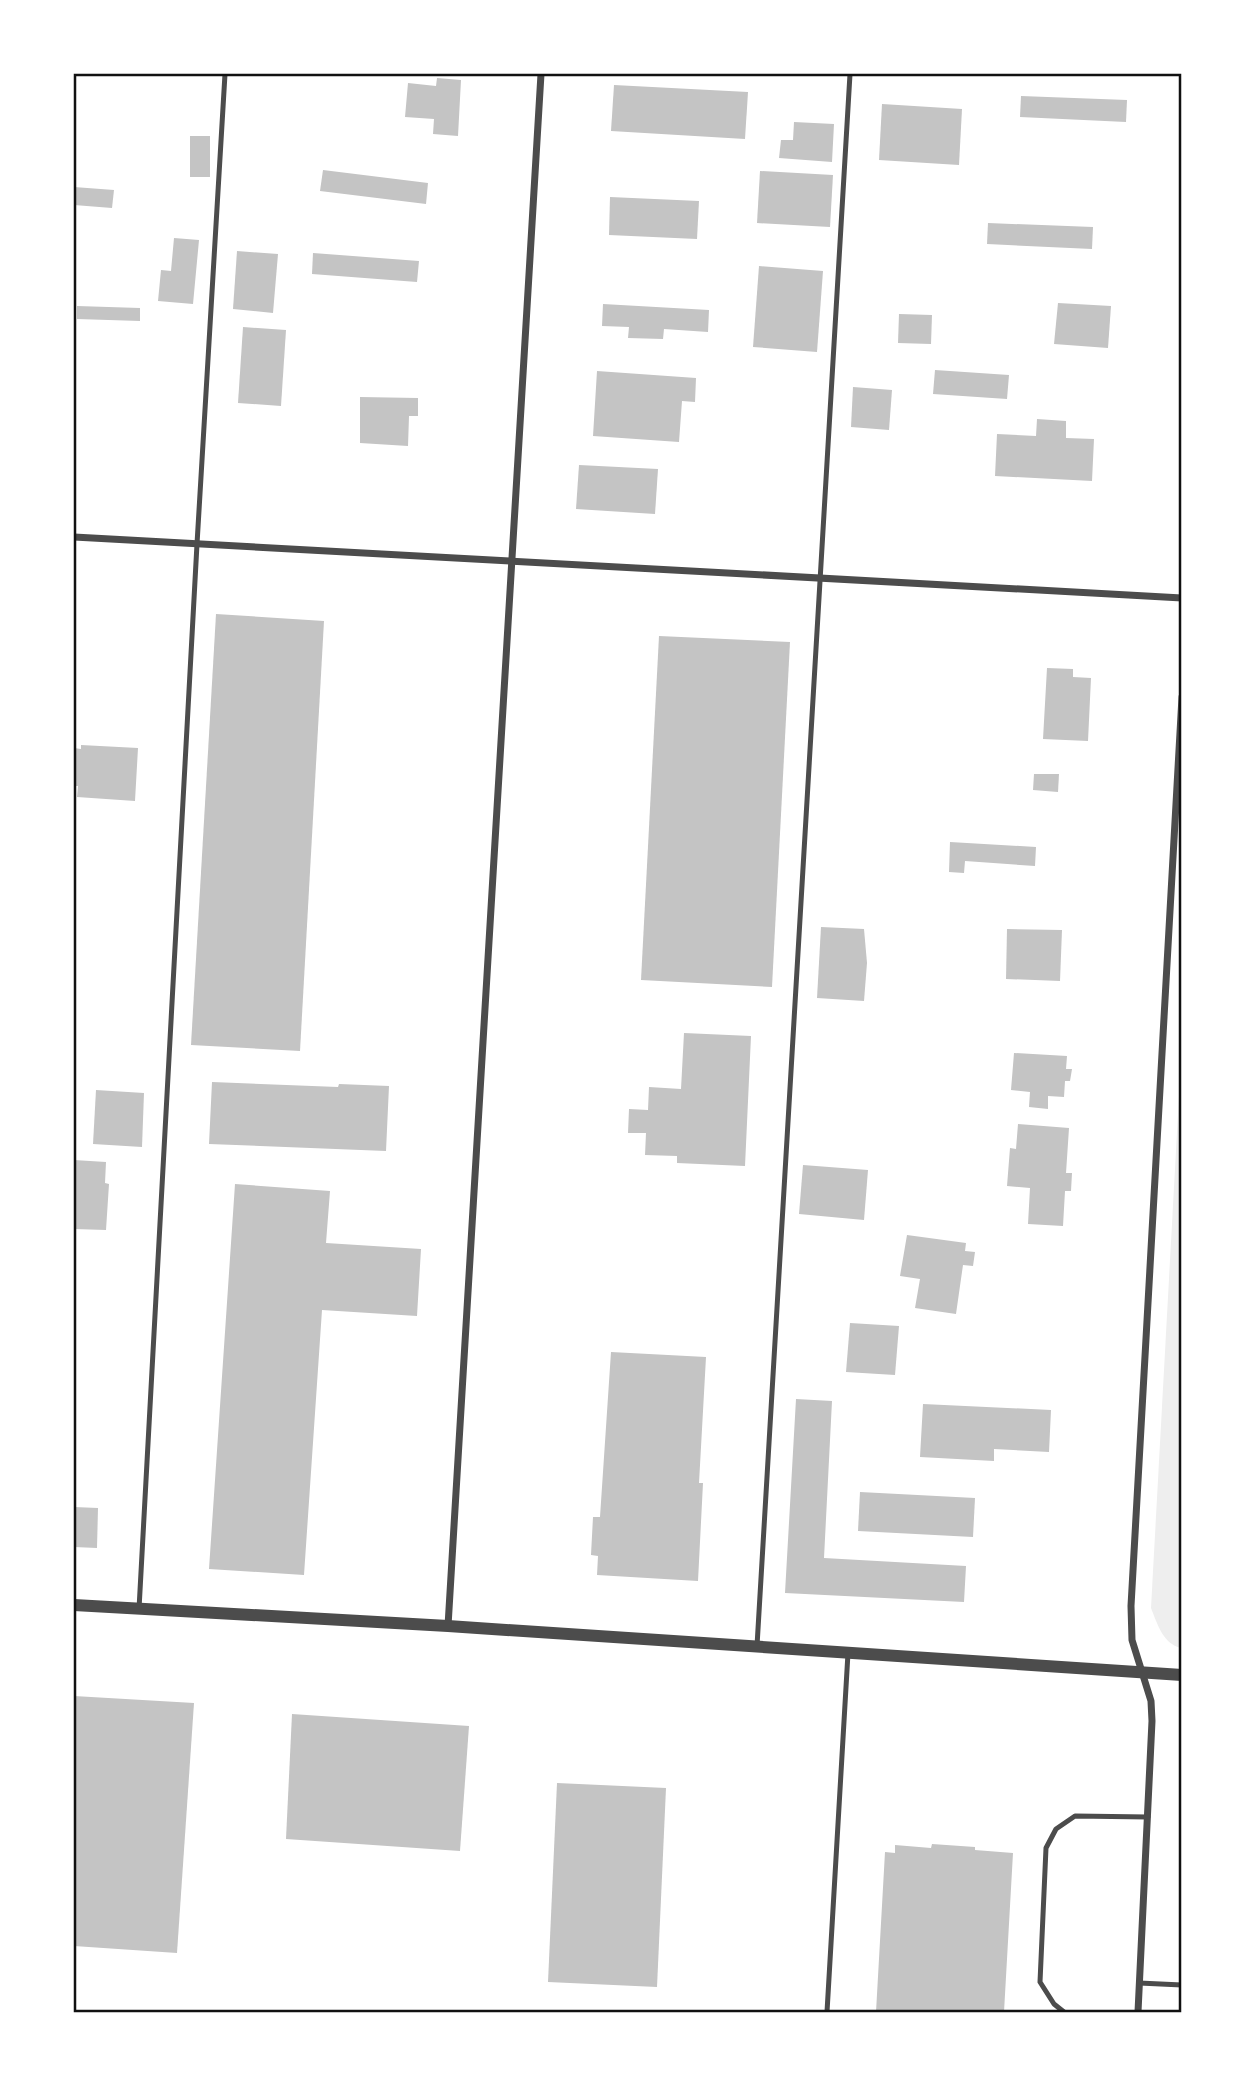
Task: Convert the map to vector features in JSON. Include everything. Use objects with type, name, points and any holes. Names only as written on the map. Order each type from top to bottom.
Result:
[{"type":"street","points":[[447,1626],[541,74]]},
{"type":"street","points":[[74,537],[1181,598]]},
{"type":"street","points":[[1138,2012],[1152,1721],[1151,1701],[1132,1640],[1131,1606],[1181,697]]},
{"type":"street","points":[[74,1605],[447,1626],[1181,1675]]},
{"type":"lane","points":[[139,1609],[225,74]]},
{"type":"lane","points":[[757,1647],[850,74]]},
{"type":"lane","points":[[827,2012],[848,1653]]},
{"type":"lane","points":[[1064,2012],[1054,2004],[1040,1982],[1046,1848],[1056,1829],[1076,1816],[1148,1817]]},
{"type":"lane","points":[[1139,1983],[1181,1985]]},
{"type":"shaded area","points":[[1181,1059],[1182,1648],[1165,1638],[1151,1608]]},
{"type":"building","points":[[437,78],[461,80],[458,136],[433,134],[434,119],[405,117],[408,83],[436,86]]},
{"type":"building","points":[[614,85],[748,92],[745,139],[611,131]]},
{"type":"building","points":[[1021,96],[1127,100],[1126,122],[1020,117]]},
{"type":"building","points":[[882,104],[962,109],[959,165],[879,160]]},
{"type":"building","points":[[794,122],[834,124],[832,162],[779,158],[781,140],[793,140]]},
{"type":"building","points":[[190,136],[210,136],[210,177],[190,177]]},
{"type":"building","points":[[323,170],[428,183],[426,204],[320,191]]},
{"type":"building","points":[[760,171],[833,175],[830,227],[757,223]]},
{"type":"building","points":[[74,187],[114,190],[112,208],[74,205]]},
{"type":"building","points":[[610,197],[699,201],[697,239],[609,235]]},
{"type":"building","points":[[988,223],[1093,227],[1092,249],[987,244]]},
{"type":"building","points":[[174,238],[199,240],[193,304],[158,301],[161,270],[171,271]]},
{"type":"building","points":[[237,251],[278,254],[273,313],[233,309]]},
{"type":"building","points":[[313,253],[419,261],[417,282],[312,274]]},
{"type":"building","points":[[759,266],[823,271],[817,352],[753,347]]},
{"type":"building","points":[[1058,303],[1111,306],[1108,348],[1054,344]]},
{"type":"building","points":[[603,304],[709,310],[708,332],[664,329],[663,339],[628,338],[629,327],[602,326]]},
{"type":"building","points":[[77,306],[140,308],[140,321],[77,319]]},
{"type":"building","points":[[899,314],[932,315],[931,344],[898,343]]},
{"type":"building","points":[[243,327],[286,330],[281,406],[238,403]]},
{"type":"building","points":[[935,370],[1009,375],[1007,399],[933,394]]},
{"type":"building","points":[[597,371],[696,378],[695,402],[682,401],[679,442],[593,436]]},
{"type":"building","points":[[853,387],[892,390],[889,430],[851,427]]},
{"type":"building","points":[[360,397],[418,398],[418,416],[409,416],[408,446],[360,443]]},
{"type":"building","points":[[1037,419],[1066,421],[1066,438],[1094,439],[1092,481],[995,476],[997,434],[1036,436]]},
{"type":"building","points":[[579,465],[658,469],[655,514],[576,509]]},
{"type":"building","points":[[216,614],[324,621],[300,1051],[191,1045]]},
{"type":"building","points":[[659,636],[790,642],[772,987],[641,980]]},
{"type":"building","points":[[1047,668],[1073,669],[1073,677],[1091,678],[1088,741],[1043,739]]},
{"type":"building","points":[[81,745],[138,748],[135,801],[77,797],[78,786],[74,786],[74,748],[81,749]]},
{"type":"building","points":[[1034,774],[1059,774],[1058,792],[1033,790]]},
{"type":"building","points":[[950,842],[1036,847],[1035,866],[965,861],[964,873],[949,872]]},
{"type":"building","points":[[821,927],[864,929],[867,963],[864,1001],[817,998]]},
{"type":"building","points":[[1007,929],[1062,930],[1060,981],[1006,979]]},
{"type":"building","points":[[684,1033],[751,1036],[745,1166],[677,1163],[677,1156],[645,1155],[646,1133],[628,1133],[629,1109],[648,1110],[649,1087],[681,1089]]},
{"type":"building","points":[[1014,1053],[1067,1056],[1066,1069],[1072,1069],[1070,1081],[1065,1081],[1064,1097],[1048,1096],[1048,1109],[1029,1107],[1030,1092],[1011,1090]]},
{"type":"building","points":[[212,1082],[338,1087],[339,1084],[389,1086],[386,1151],[209,1144]]},
{"type":"building","points":[[96,1090],[144,1093],[142,1147],[93,1144]]},
{"type":"building","points":[[1018,1124],[1069,1128],[1066,1173],[1072,1173],[1071,1191],[1065,1191],[1063,1226],[1028,1224],[1030,1188],[1007,1186],[1010,1148],[1016,1149]]},
{"type":"building","points":[[74,1160],[106,1162],[105,1183],[109,1184],[106,1230],[74,1229]]},
{"type":"building","points":[[803,1165],[868,1170],[864,1220],[799,1214]]},
{"type":"building","points":[[235,1184],[330,1191],[326,1243],[421,1249],[417,1316],[322,1310],[304,1575],[209,1569]]},
{"type":"building","points":[[907,1235],[966,1243],[965,1251],[975,1252],[973,1266],[963,1265],[956,1314],[915,1308],[920,1279],[900,1276]]},
{"type":"building","points":[[850,1323],[899,1326],[895,1375],[846,1372]]},
{"type":"building","points":[[611,1352],[706,1357],[699,1483],[703,1483],[698,1581],[597,1575],[598,1556],[591,1555],[593,1517],[600,1517]]},
{"type":"building","points":[[796,1399],[832,1401],[824,1558],[966,1566],[964,1602],[785,1593]]},
{"type":"building","points":[[923,1404],[1051,1410],[1049,1452],[994,1449],[994,1461],[920,1457]]},
{"type":"building","points":[[860,1492],[975,1498],[973,1537],[858,1531]]},
{"type":"building","points":[[74,1507],[98,1508],[97,1548],[74,1547]]},
{"type":"building","points":[[74,1696],[194,1703],[177,1953],[74,1946]]},
{"type":"building","points":[[292,1714],[469,1726],[460,1851],[286,1839]]},
{"type":"building","points":[[557,1783],[666,1788],[657,1987],[548,1982]]},
{"type":"building","points":[[932,1844],[1013,1853],[1004,2012],[876,2012],[885,1852],[895,1853],[895,1845],[931,1848]]}]
